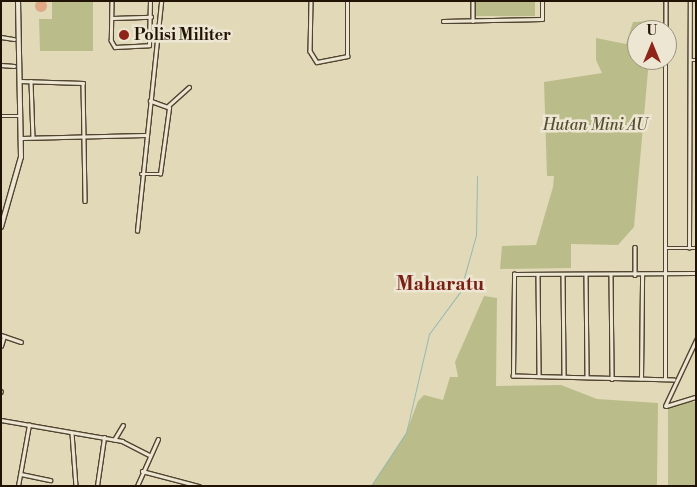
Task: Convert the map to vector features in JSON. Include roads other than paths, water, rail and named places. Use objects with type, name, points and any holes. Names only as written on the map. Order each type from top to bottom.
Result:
[{"type":"main road","points":[[1,227],[2,217],[8,204],[20,163],[22,138],[18,1]]},
{"type":"street","points":[[112,1],[114,46],[146,46],[151,41],[150,1]]},
{"type":"street","points":[[137,231],[145,135],[161,1]]},
{"type":"street","points":[[311,1],[310,51],[317,62],[347,56],[347,1]]},
{"type":"street","points":[[473,1],[473,21]]},
{"type":"street","points":[[443,21],[542,19],[542,1]]},
{"type":"street","points":[[666,1],[666,20]]},
{"type":"street","points":[[689,248],[690,1]]},
{"type":"street","points":[[112,18],[150,16]]},
{"type":"street","points":[[1,37],[14,38]]},
{"type":"street","points":[[690,60],[696,60]]},
{"type":"street","points":[[1,65],[14,66]]},
{"type":"street","points":[[665,379],[666,70]]},
{"type":"street","points":[[20,81],[82,81],[85,136],[85,201]]},
{"type":"street","points":[[31,81],[33,137]]},
{"type":"street","points":[[141,174],[160,174],[168,106],[189,87]]},
{"type":"street","points":[[150,101],[168,106]]},
{"type":"street","points":[[1,116],[21,116]]},
{"type":"street","points":[[22,138],[145,135]]},
{"type":"street","points":[[1,204],[8,204]]},
{"type":"street","points":[[635,247],[635,275]]},
{"type":"street","points":[[664,248],[696,248]]},
{"type":"street","points":[[674,380],[612,379],[512,373],[514,274],[664,275],[695,273]]},
{"type":"street","points":[[538,274],[539,375]]},
{"type":"street","points":[[563,274],[564,376]]},
{"type":"street","points":[[586,275],[587,376]]},
{"type":"street","points":[[611,275],[612,379]]},
{"type":"street","points":[[641,379],[642,275]]},
{"type":"street","points":[[1,346],[3,336],[21,342]]},
{"type":"street","points":[[696,340],[674,380],[665,406],[696,398]]},
{"type":"street","points":[[1,420],[114,440],[149,455]]},
{"type":"street","points":[[18,486],[29,425]]},
{"type":"street","points":[[114,440],[123,425]]},
{"type":"street","points":[[72,433],[76,486]]},
{"type":"street","points":[[97,486],[104,438]]},
{"type":"street","points":[[137,486],[149,455],[158,440]]},
{"type":"street","points":[[142,471],[199,486]]},
{"type":"street","points":[[20,474],[50,480]]},
{"type":"waterway","points":[[371,486],[406,433],[429,334],[460,292],[476,235],[477,176]]},
{"type":"place","name":"Polisi Militer","points":[[124,35]]},
{"type":"district","name":"Maharatu","points":[[440,285]]},
{"type":"park label","name":"Hutan Mini AU","points":[[595,125]]}]
